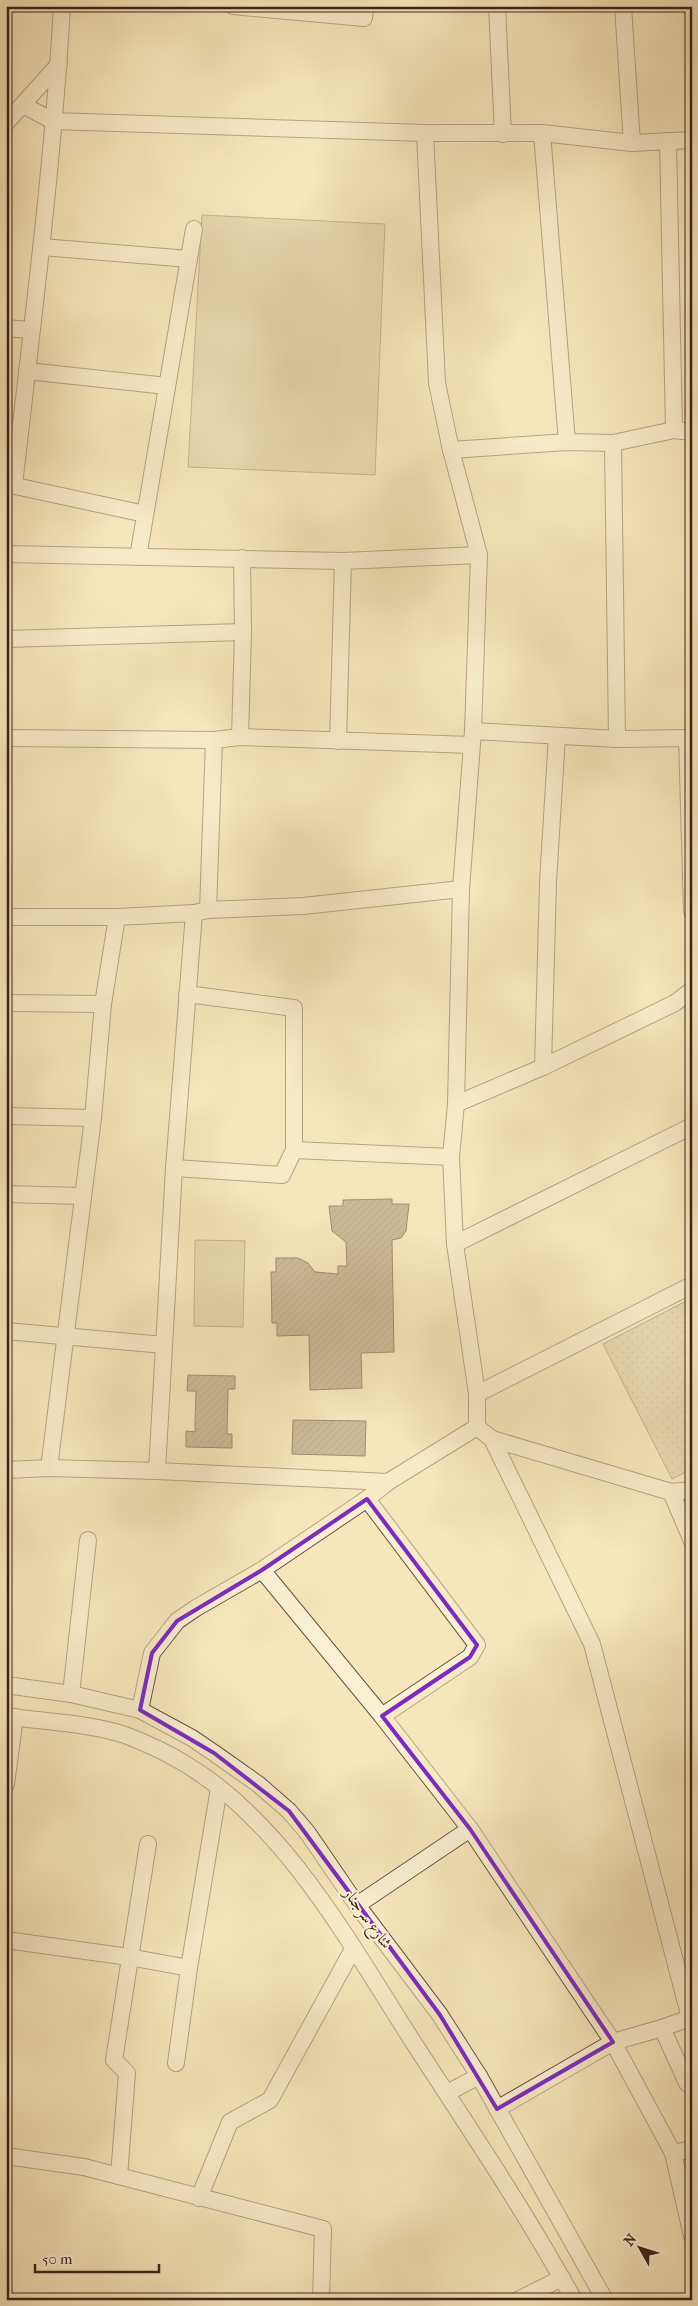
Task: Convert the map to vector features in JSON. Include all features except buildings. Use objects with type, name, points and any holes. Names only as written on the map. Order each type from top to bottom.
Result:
[{"type":"street","points":[[62,6],[59,64],[42,247],[30,330],[27,371],[10,484],[145,514]]},
{"type":"street","points":[[233,6],[364,18],[365,6]]},
{"type":"street","points":[[497,6],[503,134]]},
{"type":"street","points":[[623,6],[632,143]]},
{"type":"street","points":[[6,123],[59,64]]},
{"type":"street","points":[[23,104],[53,121],[503,134],[542,133],[632,143],[692,140]]},
{"type":"street","points":[[425,132],[437,382],[478,555],[472,738],[461,889],[456,1104],[451,1157],[456,1244],[477,1394],[477,1427]]},
{"type":"street","points":[[542,133],[567,442]]},
{"type":"street","points":[[668,141],[674,430]]},
{"type":"street","points":[[138,557],[194,229]]},
{"type":"street","points":[[42,247],[188,259]]},
{"type":"street","points":[[6,328],[30,330]]},
{"type":"street","points":[[27,371],[167,386]]},
{"type":"street","points":[[452,450],[567,442],[613,443],[674,430],[692,432]]},
{"type":"street","points":[[613,443],[617,739]]},
{"type":"street","points":[[6,554],[342,561],[478,555]]},
{"type":"street","points":[[240,737],[243,632],[242,558]]},
{"type":"street","points":[[338,741],[342,561]]},
{"type":"street","points":[[6,639],[243,632]]},
{"type":"street","points":[[543,1067],[548,882],[557,736]]},
{"type":"street","points":[[6,738],[214,740],[240,737],[338,741],[557,736],[617,739],[690,738],[692,911]]},
{"type":"street","points":[[157,1471],[174,1168],[187,994],[201,911],[214,740]]},
{"type":"street","points":[[6,918],[117,917],[303,906],[461,889]]},
{"type":"street","points":[[49,1468],[93,1118],[103,1004],[117,917]]},
{"type":"street","points":[[456,1104],[543,1067],[676,1003],[692,990]]},
{"type":"street","points":[[174,1168],[282,1175],[294,1150],[294,1008],[187,994]]},
{"type":"street","points":[[6,1003],[103,1004]]},
{"type":"street","points":[[6,1116],[93,1118]]},
{"type":"street","points":[[456,1244],[692,1126]]},
{"type":"street","points":[[294,1150],[451,1157]]},
{"type":"street","points":[[6,1194],[83,1196]]},
{"type":"street","points":[[477,1394],[692,1285]]},
{"type":"street","points":[[6,1331],[164,1345]]},
{"type":"street","points":[[477,1427],[492,1439],[671,1492],[692,1490]]},
{"type":"street","points":[[140,1710],[152,1653],[163,1637],[178,1621],[196,1608],[262,1570],[367,1499],[388,1482],[477,1427]]},
{"type":"street","points":[[492,1439],[592,1644],[691,2018],[613,2042],[497,2109]]},
{"type":"street","points":[[6,1470],[49,1468],[157,1471],[388,1482]]},
{"type":"street","points":[[671,1492],[692,1541]]},
{"type":"street","points":[[367,1499],[478,1645],[470,1657],[382,1716]]},
{"type":"street","points":[[71,1694],[88,1540]]},
{"type":"street","points":[[262,1570],[382,1716],[470,1829],[613,2042],[673,2153],[692,2236]]},
{"type":"street","name":"شارع سرجنار","points":[[6,1686],[71,1694],[140,1710],[192,1738],[258,1784],[275,1799],[307,1832],[357,1905],[440,2015],[479,2076],[605,2300]]},
{"type":"street","points":[[6,1784],[11,1717]]},
{"type":"street","name":"شارع سرجنار","points":[[11,1717],[62,1722],[124,1735],[188,1765],[219,1788],[265,1827],[301,1873],[353,1949],[531,2226],[574,2300]]},
{"type":"street","points":[[176,2063],[189,1968],[219,1788]]},
{"type":"street","points":[[357,1905],[470,1829]]},
{"type":"street","points":[[119,2176],[128,2073],[114,2060],[148,1844]]},
{"type":"street","points":[[6,1940],[129,1957],[189,1968]]},
{"type":"street","points":[[198,2198],[230,2122],[270,2100],[353,1949]]},
{"type":"street","points":[[662,2028],[692,2087]]},
{"type":"street","points":[[447,2094],[479,2076]]},
{"type":"street","points":[[673,2153],[692,2148]]},
{"type":"street","points":[[6,2156],[84,2166],[198,2198],[322,2229],[322,2300]]},
{"type":"street","points":[[518,2300],[562,2278]]},
{"type":"highlighted area","points":[[367,1499],[477,1645],[470,1657],[382,1716],[470,1829],[613,2042],[497,2109],[440,2015],[289,1811],[214,1753],[140,1710],[152,1653],[177,1621],[262,1570]]},
{"type":"shaded area","points":[[202,215],[385,224],[375,475],[188,467]]},
{"type":"shaded area","points":[[195,1240],[245,1241],[243,1327],[194,1326]]},
{"type":"shaded area","points":[[692,1298],[692,1469],[672,1479],[603,1344]]}]
